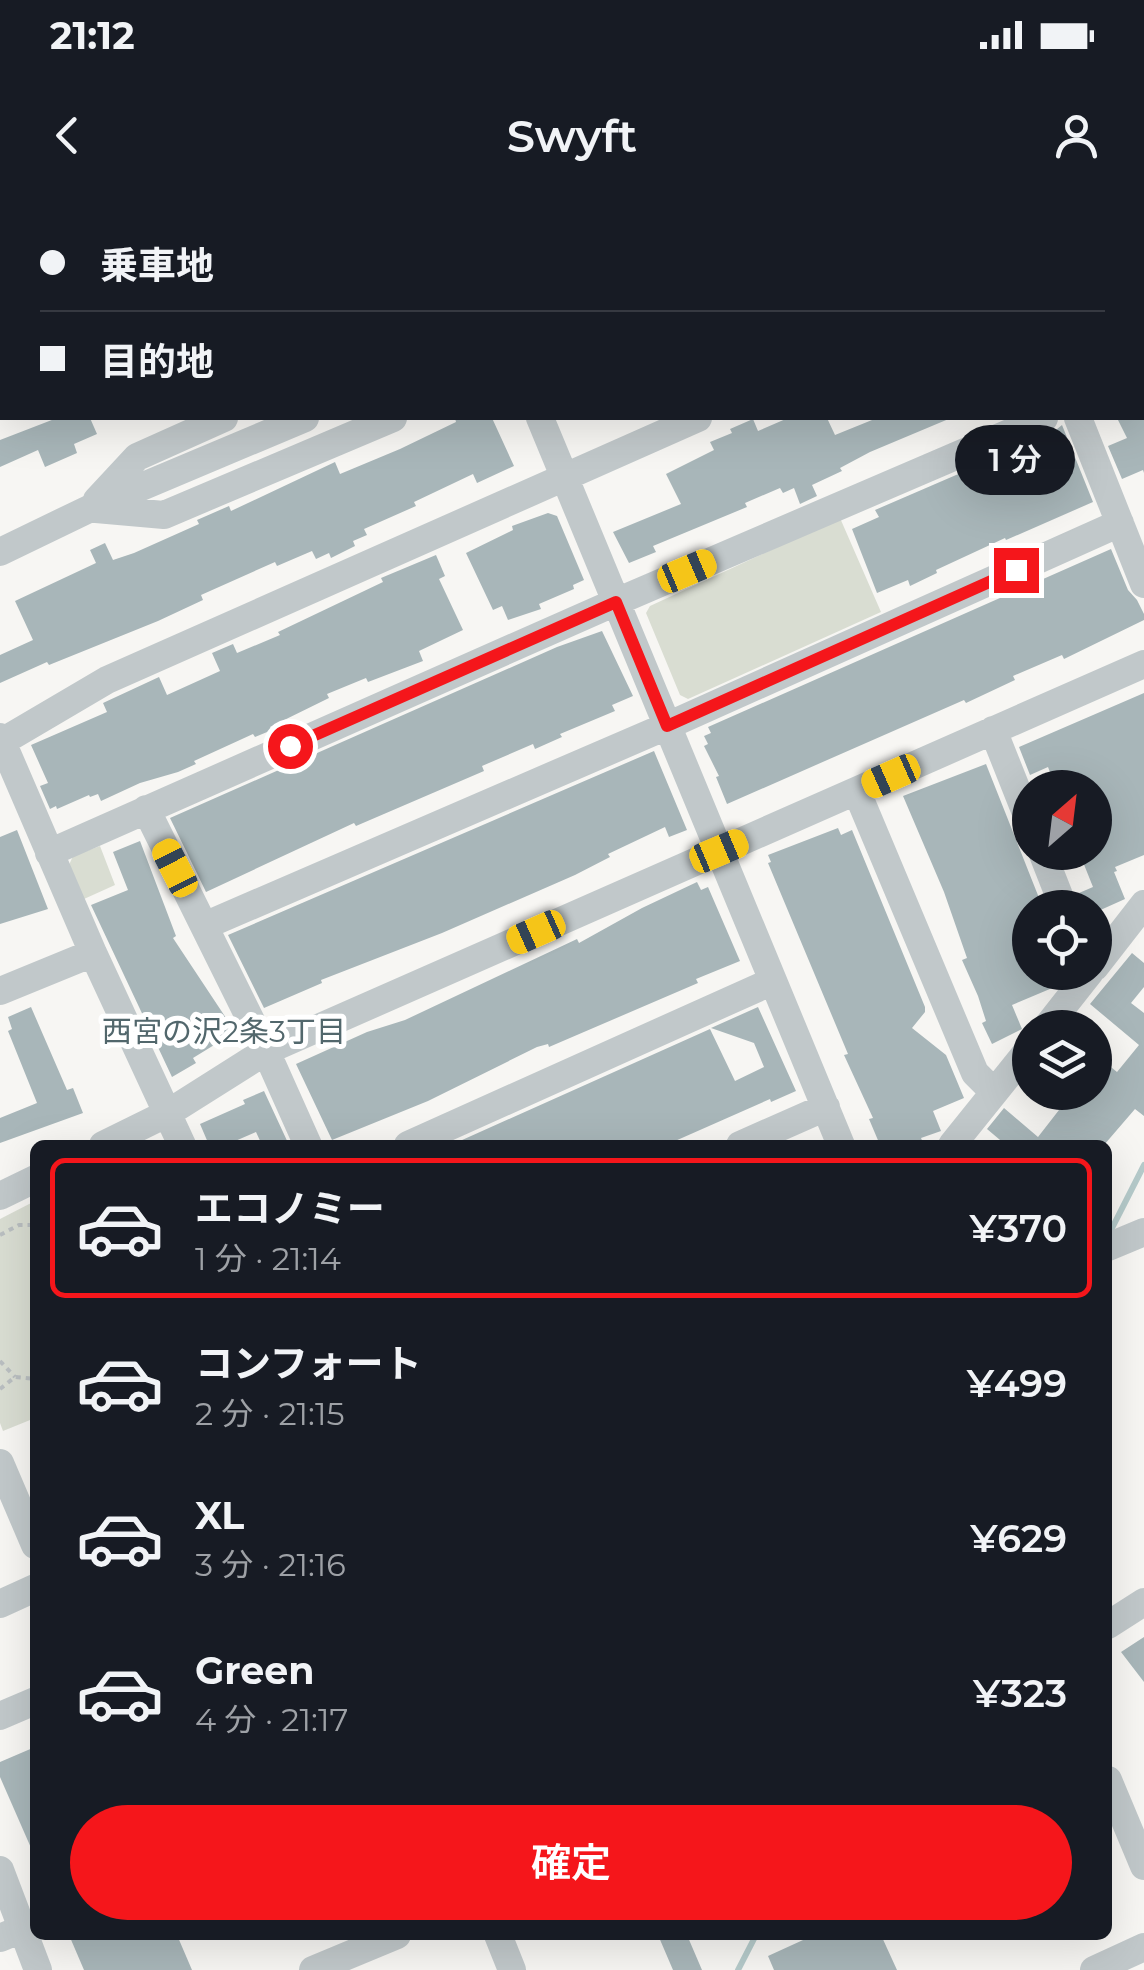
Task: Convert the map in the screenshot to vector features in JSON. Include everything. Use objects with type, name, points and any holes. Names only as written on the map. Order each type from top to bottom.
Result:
[{"type":"street","points":[[89,509],[137,457],[220,420]]},
{"type":"street","points":[[0,552],[89,509],[300,420]]},
{"type":"street","points":[[89,509],[164,515],[388,420]]},
{"type":"street","points":[[541,420],[839,1140]]},
{"type":"street","points":[[180,1140],[1,740],[106,680],[693,420]]},
{"type":"street","points":[[49,853],[1039,420]]},
{"type":"street","points":[[1079,420],[1144,584]]},
{"type":"street","points":[[204,926],[667,726],[1120,523]]},
{"type":"street","points":[[113,1140],[168,1113],[266,1051],[1144,664]]},
{"type":"street","points":[[992,730],[1012,779]]},
{"type":"street","points":[[857,792],[975,1074],[994,1092]]},
{"type":"street","points":[[146,809],[306,1140]]},
{"type":"street","points":[[1112,944],[1144,904]]},
{"type":"street","points":[[0,991],[93,953]]},
{"type":"street","points":[[419,1140],[773,981]]},
{"type":"street","points":[[1060,1010],[1076,990]]},
{"type":"street","points":[[956,1140],[1012,1070]]},
{"type":"street","points":[[751,1140],[826,1107]]},
{"type":"street","points":[[0,1196],[30,1181]]},
{"type":"street","points":[[0,1463],[30,1533]]},
{"type":"street","points":[[0,1604],[30,1590]]},
{"type":"street","points":[[1112,1622],[1144,1602]]},
{"type":"street","points":[[0,1716],[30,1703]]},
{"type":"street","points":[[1112,1790],[1144,1866]]},
{"type":"street","points":[[0,1870],[12,1933],[38,1970]]},
{"type":"street","points":[[312,1970],[385,1940]]},
{"type":"street","points":[[500,1940],[512,1970]]},
{"type":"street","points":[[1094,1970],[1144,1947]]},
{"type":"path","points":[[0,1235],[19,1225],[30,1225]]},
{"type":"path","points":[[0,1361],[15,1377],[30,1378]]},
{"type":"path","points":[[0,1389],[15,1377]]},
{"type":"shaded area","points":[[840,518],[881,612],[688,699],[680,695],[646,613],[650,606]]},
{"type":"shaded area","points":[[100,846],[115,885],[84,899],[69,865],[73,856]]},
{"type":"shaded area","points":[[30,1204],[30,1420],[3,1431],[0,1423],[0,1219]]},
{"type":"building","points":[[52,420],[91,420],[97,434],[74,444],[77,453],[45,467],[38,450],[0,467],[0,440]]},
{"type":"building","points":[[493,420],[514,466],[477,483],[473,474],[414,502],[416,506],[364,529],[367,535],[353,541],[355,546],[331,558],[329,553],[316,559],[312,551],[277,566],[275,562],[201,595],[203,600],[158,621],[0,683],[0,655],[33,640],[15,601],[96,563],[90,550],[105,543],[113,560],[134,553],[199,524],[197,520],[229,506],[231,511],[335,462],[340,474],[456,422]]},
{"type":"building","points":[[753,420],[758,431],[783,420],[828,420],[835,435],[872,420],[946,420],[840,468],[842,471],[812,485],[817,496],[800,504],[794,488],[783,493],[780,488],[745,503],[747,507],[653,546],[656,552],[629,563],[613,532],[681,504],[666,474],[714,450],[710,442],[732,433],[730,429]]},
{"type":"building","points":[[1118,420],[1144,420],[1144,473],[1143,470],[1122,479],[1108,446],[1127,438]]},
{"type":"building","points":[[1062,425],[1093,502],[1005,538],[910,586],[908,580],[877,593],[852,529],[879,517],[875,510],[1051,434]]},
{"type":"building","points":[[548,513],[557,516],[584,580],[573,585],[574,589],[539,604],[541,609],[508,620],[502,606],[493,610],[466,553],[513,530],[512,526]]},
{"type":"building","points":[[1111,549],[1144,620],[1064,659],[1062,655],[1013,676],[1015,680],[966,703],[964,700],[727,804],[704,746],[708,744],[704,736],[711,733],[708,727]]},
{"type":"building","points":[[436,555],[445,576],[439,579],[463,630],[419,651],[423,661],[327,694],[329,698],[270,727],[272,730],[255,737],[253,734],[178,772],[140,783],[101,801],[98,794],[89,795],[50,809],[40,786],[48,783],[31,745],[107,712],[103,703],[159,677],[167,695],[220,671],[212,653],[233,644],[237,653],[280,635],[278,632],[383,582],[381,578]]},
{"type":"building","points":[[602,631],[633,696],[612,705],[615,711],[535,749],[533,744],[482,766],[484,771],[356,826],[354,823],[206,892],[170,818],[557,647]]},
{"type":"building","points":[[1144,693],[1144,855],[1115,867],[1125,899],[1112,905],[1112,890],[1086,890],[1093,887],[1086,870],[1112,870],[1112,770],[1028,770],[1019,747]]},
{"type":"building","points":[[654,751],[687,830],[669,837],[665,827],[575,875],[321,980],[322,983],[264,1008],[228,935]]},
{"type":"building","points":[[986,764],[1012,830],[1012,870],[1028,870],[1036,890],[1012,890],[1012,990],[1048,990],[1012,1005],[1012,1034],[992,1044],[962,960],[967,958],[944,892],[903,796]]},
{"type":"building","points":[[838,828],[841,835],[852,830],[925,1007],[912,1028],[946,1055],[964,1098],[933,1111],[941,1131],[922,1140],[878,1140],[869,1119],[873,1118],[844,1055],[848,1054],[768,855]]},
{"type":"building","points":[[17,830],[48,909],[0,924],[0,837]]},
{"type":"building","points":[[140,841],[176,936],[173,938],[230,1024],[227,1026],[232,1034],[193,1058],[196,1063],[172,1077],[91,905],[128,890],[113,852]]},
{"type":"building","points":[[697,882],[701,890],[708,887],[740,961],[696,979],[698,983],[549,1047],[537,1047],[428,1101],[332,1140],[296,1064],[367,1032],[405,1020],[577,939],[579,943]]},
{"type":"building","points":[[1132,953],[1144,963],[1144,987],[1131,1003],[1144,1013],[1144,1116],[1135,1109],[1108,1140],[1000,1140],[987,1129],[1004,1108],[1038,1137],[1059,1110],[1112,1110],[1112,1068],[1117,1072],[1139,1045],[1112,1022],[1112,1010],[1097,1010],[1090,1004],[1102,990],[1112,990],[1112,977]]},
{"type":"building","points":[[31,1007],[67,1090],[73,1088],[83,1113],[0,1143],[0,1118],[37,1103],[8,1031],[12,1029],[8,1017]]},
{"type":"building","points":[[758,1007],[796,1091],[677,1140],[462,1140],[710,1029],[735,1081],[764,1067],[754,1043],[711,1028]]},
{"type":"building","points":[[264,1091],[287,1140],[260,1140],[256,1132],[238,1140],[207,1140],[200,1124],[245,1104],[243,1100]]},
{"type":"building","points":[[1144,1637],[1144,1682],[1121,1652]]},
{"type":"building","points":[[30,1749],[30,1846],[0,1777],[0,1762]]},
{"type":"building","points":[[71,1940],[179,1940],[192,1970],[84,1970]]},
{"type":"building","points":[[660,1940],[689,1940],[702,1970],[673,1970]]},
{"type":"building","points":[[803,1940],[883,1940],[897,1970],[774,1970],[768,1956]]},
{"type":"waterway","points":[[1112,1228],[1144,1165]]},
{"type":"waterway","points":[[738,1970],[753,1940]]},
{"type":"district","name":"西宮の沢2条3丁目","points":[[224,1032]]},
{"type":"route","points":[[290,746],[616,602],[667,726],[1016,570]]}]
